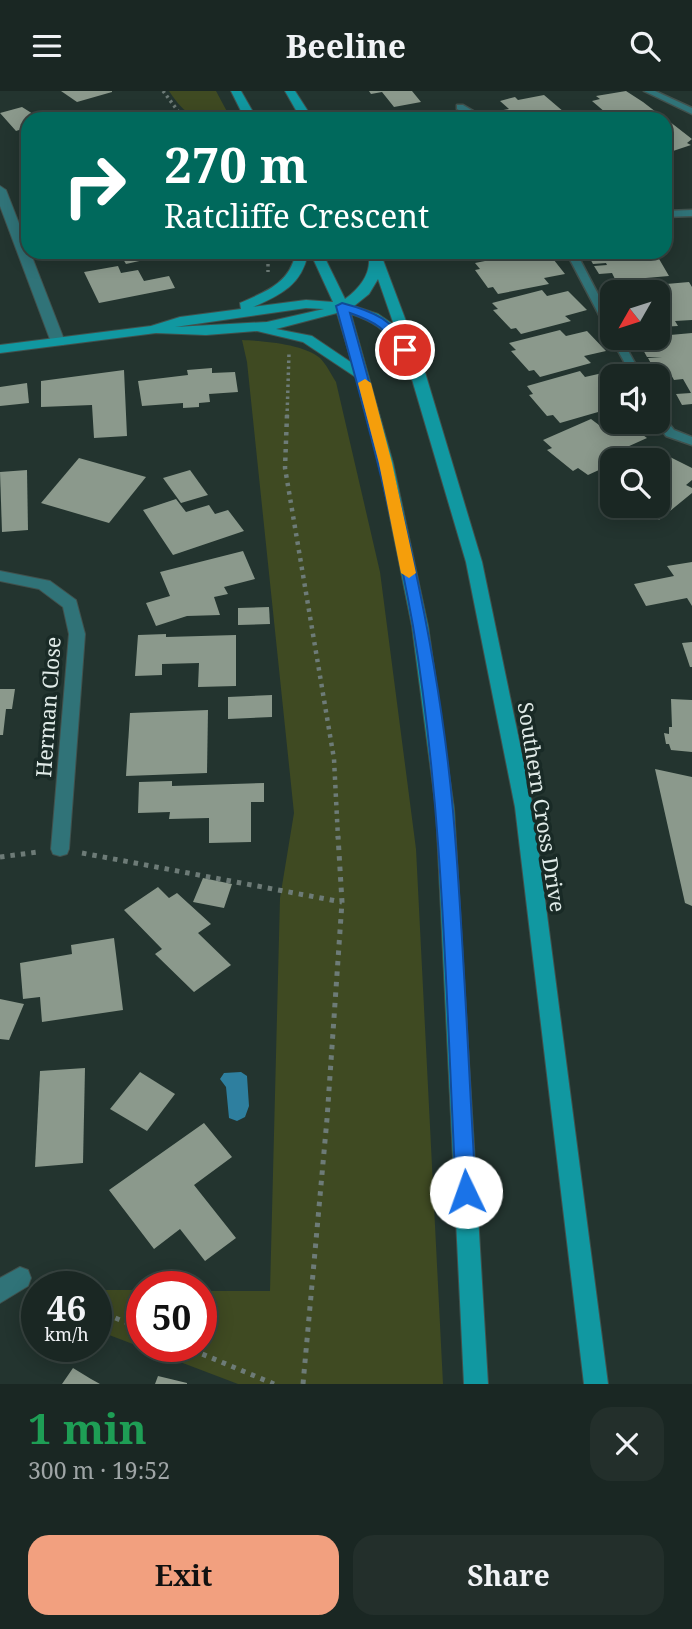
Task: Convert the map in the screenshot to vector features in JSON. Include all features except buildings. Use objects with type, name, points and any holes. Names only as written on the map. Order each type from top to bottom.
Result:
[{"type":"main road","points":[[236,91],[247,112]]},
{"type":"main road","points":[[290,91],[303,112]]},
{"type":"main road","points":[[229,313],[288,286],[299,271],[301,259]]},
{"type":"main road","points":[[319,259],[342,306],[363,376],[386,463],[420,626],[445,809],[476,1384]]},
{"type":"main road","points":[[153,330],[185,333],[312,319],[342,306],[364,292],[372,278],[374,259]]},
{"type":"main road","name":"Southern Cross Drive","points":[[377,259],[417,369],[474,562],[524,807],[596,1384]]},
{"type":"main road","points":[[0,349],[153,330],[180,321],[306,304],[342,306],[373,317],[394,331],[417,369]]},
{"type":"main road","points":[[249,327],[307,339],[363,376]]},
{"type":"street","points":[[0,190],[21,245]]},
{"type":"street","points":[[26,259],[58,342]]},
{"type":"street","name":"Herman Close","points":[[0,576],[44,585],[71,604],[78,635],[60,849]]},
{"type":"street","points":[[0,1292],[20,1278]]},
{"type":"lane","points":[[648,91],[692,111]]},
{"type":"lane","points":[[460,107],[469,112]]},
{"type":"lane","points":[[672,214],[692,213]]},
{"type":"lane","points":[[575,259],[600,307]]},
{"type":"lane","points":[[670,433],[692,441]]},
{"type":"path","points":[[163,91],[179,112]]},
{"type":"path","points":[[268,259],[269,277]]},
{"type":"path","points":[[288,354],[285,468],[334,759],[342,902],[326,1132],[303,1384]]},
{"type":"path","points":[[0,857],[60,849],[342,902]]},
{"type":"path","points":[[217,1360],[274,1384]]},
{"type":"green space","points":[[169,91],[216,91],[227,112],[188,112]]},
{"type":"green space","points":[[242,340],[283,344],[304,349],[320,358],[336,382],[380,572],[416,849],[443,1384],[238,1384],[180,1362],[217,1362],[217,1291],[270,1291],[280,898],[294,813],[247,362]]},
{"type":"green space","points":[[112,1290],[126,1290],[126,1341],[112,1336]]},
{"type":"water","points":[[241,1072],[247,1076],[249,1106],[245,1117],[237,1121],[229,1118],[226,1087],[220,1079],[224,1073]]},
{"type":"slow traffic","points":[[365,383],[386,463],[409,573]]},
{"type":"route","points":[[405,350],[394,331],[373,317],[342,306],[386,463],[420,626],[445,809],[466,1192]]}]
